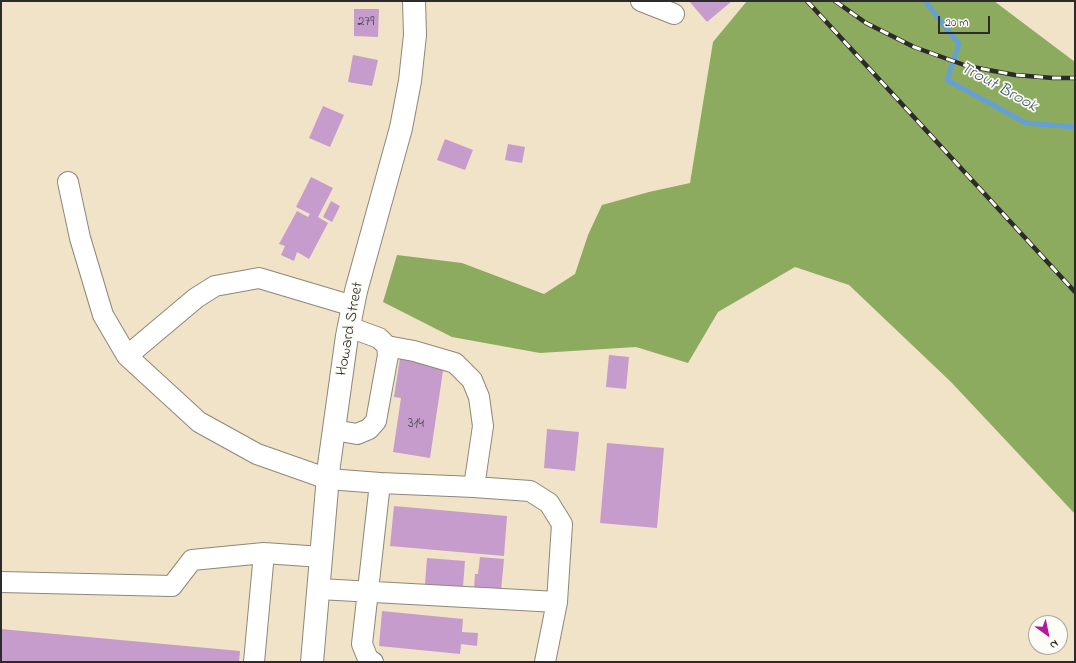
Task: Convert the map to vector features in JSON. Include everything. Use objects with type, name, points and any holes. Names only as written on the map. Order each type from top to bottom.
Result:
[{"type":"main road","name":"Howard Street","points":[[312,662],[328,479],[349,327],[358,284],[401,128],[410,81],[415,35],[414,1]]},
{"type":"lane","points":[[642,1],[674,14]]},
{"type":"lane","points":[[68,182],[80,238],[103,315],[127,356],[199,422],[258,454],[328,479],[530,491],[549,503],[562,524],[557,602],[545,662]]},
{"type":"lane","points":[[127,356],[196,298],[215,286],[260,278],[353,306]]},
{"type":"lane","points":[[349,327],[378,338],[387,346],[414,351],[455,363],[472,380],[479,397],[483,426],[474,487]]},
{"type":"lane","points":[[334,430],[357,434],[369,429],[376,421],[388,355],[387,346]]},
{"type":"lane","points":[[373,662],[368,659],[362,644],[380,483]]},
{"type":"lane","points":[[1,582],[172,586],[192,560],[264,553],[322,557]]},
{"type":"lane","points":[[254,662],[264,553]]},
{"type":"lane","points":[[319,590],[557,602]]},
{"type":"green space","points":[[747,1],[994,1],[1075,62],[1075,514],[951,382],[849,285],[795,267],[718,312],[688,363],[636,347],[540,353],[452,337],[383,302],[397,255],[462,263],[544,294],[575,274],[588,235],[602,205],[649,192],[690,183],[713,42]]},
{"type":"building","points":[[689,1],[732,1],[707,22]]},
{"type":"building","points":[[354,9],[379,9],[378,37],[354,36]]},
{"type":"building","points":[[353,55],[378,60],[372,86],[348,82]]},
{"type":"building","points":[[323,106],[344,115],[330,147],[309,138]]},
{"type":"building","points":[[445,139],[473,150],[465,170],[437,160]]},
{"type":"building","points":[[508,144],[525,147],[522,163],[505,160]]},
{"type":"building","points":[[311,177],[333,188],[318,217],[328,223],[309,259],[297,252],[294,261],[281,255],[285,246],[279,244],[297,211],[308,217],[310,214],[296,207]]},
{"type":"building","points":[[331,201],[340,206],[332,222],[323,217]]},
{"type":"building","points":[[609,355],[629,357],[626,389],[606,387]]},
{"type":"building","points":[[400,358],[444,364],[430,458],[393,452],[401,398],[394,397]]},
{"type":"building","points":[[547,429],[579,432],[575,471],[544,468]]},
{"type":"building","points":[[607,443],[664,448],[657,528],[600,523]]},
{"type":"building","points":[[394,506],[507,516],[504,556],[390,546]]},
{"type":"building","points":[[480,557],[504,559],[501,591],[474,589],[475,574],[478,574]]},
{"type":"building","points":[[427,558],[465,561],[463,587],[425,584]]},
{"type":"building","points":[[382,611],[463,619],[462,632],[478,633],[477,646],[461,644],[460,654],[379,646]]},
{"type":"building","points":[[1,629],[240,651],[239,662],[1,662]]},
{"type":"waterway","name":"Trout Brook","points":[[925,1],[959,44],[947,80],[1026,123],[1075,127]]},
{"type":"railway","points":[[807,1],[1075,292]]},
{"type":"railway","points":[[835,1],[866,23],[914,47],[967,66],[1015,75],[1075,78]]}]
